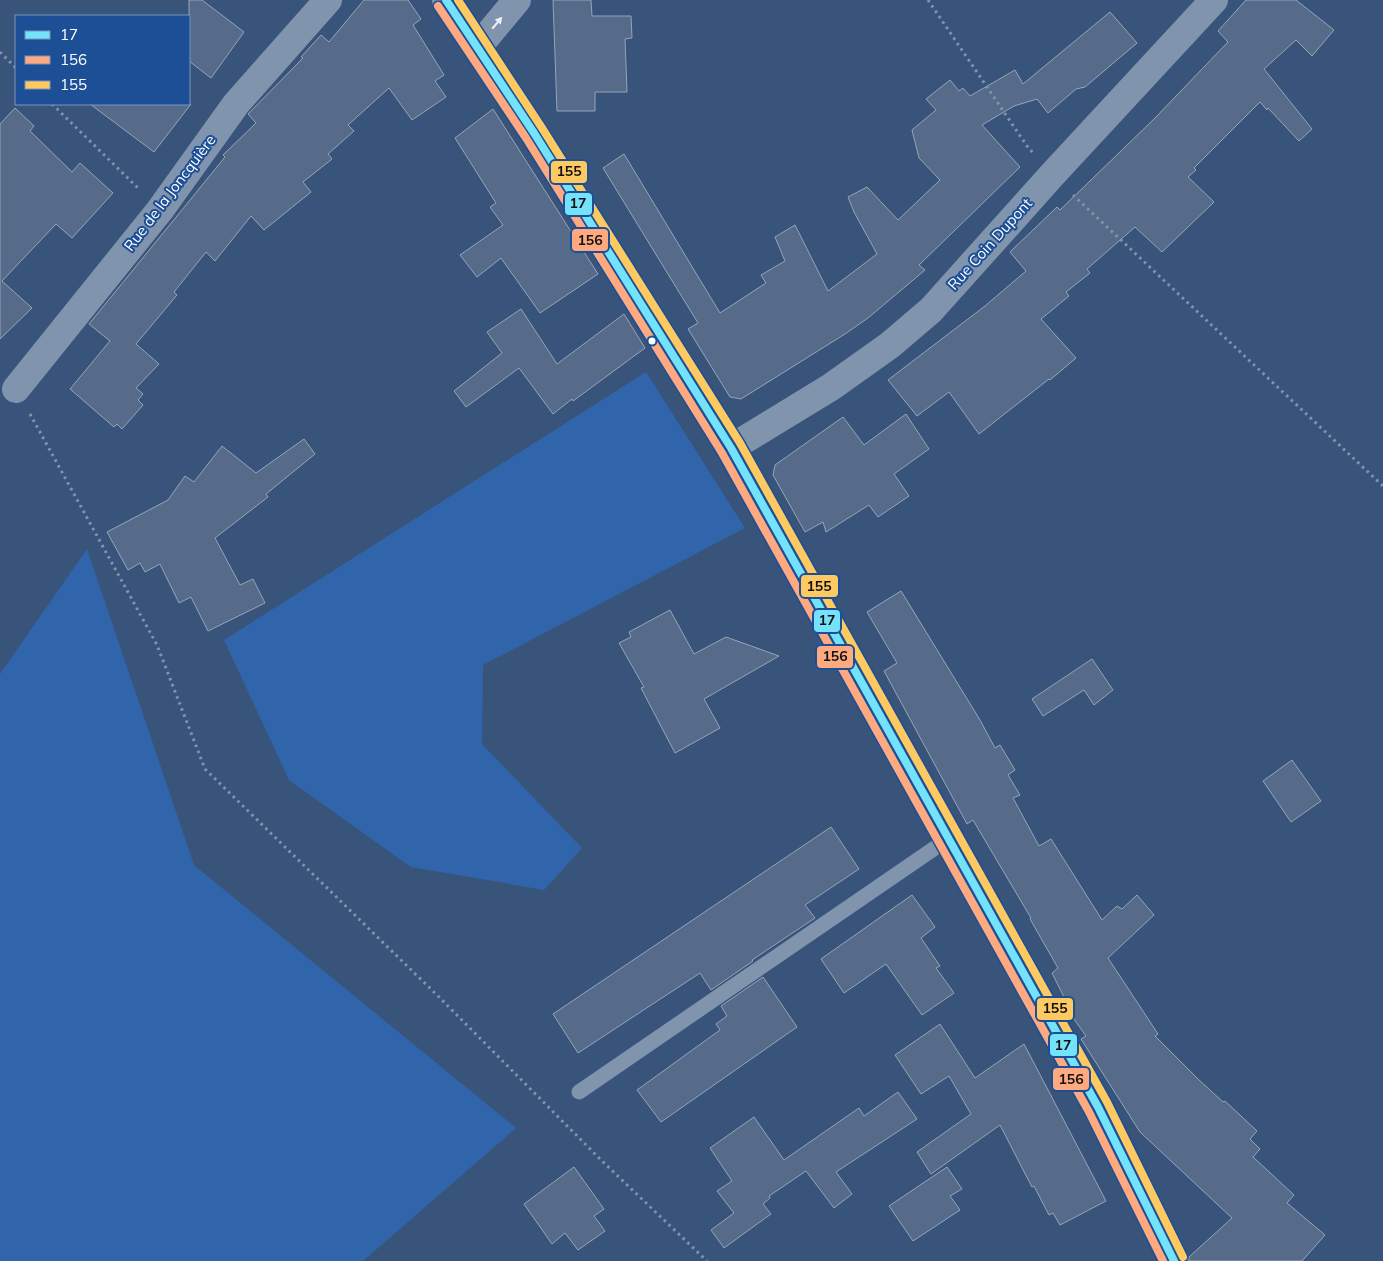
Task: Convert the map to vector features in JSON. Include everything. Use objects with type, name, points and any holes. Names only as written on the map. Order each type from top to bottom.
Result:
[{"type":"main road","points":[[446,0],[539,142],[731,448],[1098,1107],[1174,1261]]},
{"type":"street","name":"Rue de la Joncquière","points":[[16,389],[160,210],[236,104],[328,0]]},
{"type":"street","points":[[478,47],[518,0]]},
{"type":"street","name":"Rue Coin Dupont","points":[[731,448],[831,387],[896,340],[931,310],[1052,175],[1214,0]]},
{"type":"lane","points":[[579,1092],[948,839]]},
{"type":"path","points":[[928,0],[1026,146],[1052,175],[1383,486]]},
{"type":"path","points":[[0,52],[15,67]]},
{"type":"path","points":[[53,105],[160,210]]},
{"type":"path","points":[[16,389],[157,645],[205,769],[440,998],[602,1161],[707,1261]]},
{"type":"shaded area","points":[[646,372],[745,528],[483,665],[482,744],[582,848],[544,890],[411,867],[289,780],[224,640]]},
{"type":"shaded area","points":[[87,549],[194,865],[516,1128],[363,1261],[0,1261],[0,674]]},
{"type":"building","points":[[189,0],[202,0],[244,32],[211,78],[190,62]]},
{"type":"building","points":[[364,0],[408,0],[421,19],[413,25],[444,75],[435,81],[446,97],[412,120],[389,88],[348,125],[354,131],[328,154],[332,159],[303,182],[311,192],[264,230],[251,216],[215,261],[206,252],[174,292],[177,295],[136,344],[159,364],[136,388],[143,394],[138,400],[143,405],[122,429],[117,424],[114,427],[70,389],[110,341],[89,324],[225,157],[223,155],[256,123],[248,114],[303,58],[301,57],[321,35],[329,42]]},
{"type":"building","points":[[553,0],[591,0],[592,16],[631,16],[632,38],[625,39],[627,92],[595,92],[595,111],[557,111]]},
{"type":"building","points":[[1246,0],[1296,0],[1334,30],[1312,56],[1296,40],[1264,69],[1312,129],[1299,141],[1260,102],[1194,168],[1196,170],[1188,177],[1214,202],[1162,252],[1135,227],[1087,269],[1090,273],[1066,292],[1069,296],[1041,319],[1076,358],[979,434],[949,392],[917,416],[888,380],[985,306],[1026,271],[1010,252],[1057,207],[1060,210],[1154,119],[1228,42],[1218,31]]},
{"type":"building","points":[[1110,12],[1137,43],[1085,87],[1076,89],[1048,113],[1037,99],[1014,106],[982,125],[1020,167],[919,265],[925,270],[868,318],[845,334],[741,399],[730,397],[688,329],[698,323],[603,168],[624,154],[720,313],[766,283],[761,275],[785,261],[775,237],[795,225],[828,291],[877,254],[848,197],[867,187],[898,220],[940,180],[919,158],[912,130],[936,110],[926,99],[950,80],[959,91],[963,88],[970,96],[1015,70],[1023,84]]},
{"type":"building","points":[[191,104],[154,152],[91,105]]},
{"type":"building","points":[[15,108],[34,126],[30,131],[72,172],[80,163],[113,193],[72,238],[56,224],[2,281],[32,308],[0,339],[0,124]]},
{"type":"building","points":[[493,109],[598,274],[540,313],[501,258],[477,277],[460,255],[503,225],[490,207],[496,203],[455,138]]},
{"type":"building","points":[[521,309],[557,364],[624,314],[645,348],[553,414],[519,368],[466,407],[454,391],[502,353],[487,332]]},
{"type":"building","points":[[906,414],[929,449],[894,474],[909,496],[878,517],[869,505],[826,532],[823,522],[805,532],[773,475],[775,465],[843,417],[864,445]]},
{"type":"building","points":[[304,439],[315,454],[266,494],[268,497],[215,538],[240,585],[253,579],[265,603],[208,631],[191,597],[179,603],[160,564],[145,572],[140,563],[128,570],[107,532],[168,500],[185,476],[194,482],[222,446],[256,473]]},
{"type":"building","points":[[901,591],[980,720],[995,748],[1000,745],[1015,770],[1008,775],[1020,795],[1013,798],[1039,846],[1051,839],[1102,920],[1117,906],[1122,909],[1137,895],[1154,915],[1108,958],[1158,1034],[1155,1036],[1199,1080],[1257,1131],[1250,1139],[1260,1149],[1253,1157],[1294,1195],[1287,1203],[1325,1235],[1302,1261],[1189,1261],[1189,1257],[1232,1218],[1140,1132],[1081,1039],[1086,1036],[1064,1005],[1067,1003],[1052,973],[1058,968],[1031,918],[973,820],[967,824],[884,671],[897,663],[867,612]]},
{"type":"building","points":[[670,610],[694,654],[726,637],[779,656],[704,699],[720,728],[675,753],[641,688],[644,687],[619,643],[631,637],[629,632]]},
{"type":"building","points":[[1092,659],[1113,690],[1094,705],[1084,690],[1043,716],[1032,699]]},
{"type":"building","points":[[1292,760],[1321,801],[1291,822],[1263,781]]},
{"type":"building","points":[[831,827],[859,869],[805,905],[815,918],[711,990],[700,973],[578,1053],[553,1014]]},
{"type":"building","points":[[912,895],[935,927],[921,938],[940,966],[936,968],[954,993],[922,1015],[886,964],[844,993],[821,959]]},
{"type":"building","points":[[763,977],[797,1027],[661,1122],[637,1090],[720,1030],[716,1024],[727,1016],[721,1006]]},
{"type":"building","points":[[940,1024],[975,1078],[1024,1044],[1106,1201],[1060,1225],[1053,1213],[1049,1215],[1034,1186],[1032,1187],[1000,1125],[931,1174],[917,1152],[971,1114],[949,1076],[921,1094],[895,1055]]},
{"type":"building","points":[[898,1092],[917,1119],[836,1172],[852,1194],[834,1208],[806,1171],[769,1196],[770,1198],[763,1204],[771,1214],[724,1248],[711,1230],[734,1213],[717,1191],[732,1181],[710,1148],[754,1117],[784,1160],[859,1108],[864,1116]]},
{"type":"building","points":[[574,1167],[604,1209],[594,1216],[605,1231],[578,1250],[565,1233],[552,1244],[524,1204]]},
{"type":"building","points":[[947,1167],[962,1189],[950,1196],[960,1210],[913,1241],[889,1206]]},
{"type":"transit line","name":"17","points":[[446,0],[534,133],[731,448],[1098,1107],[1174,1261]]},
{"type":"transit line","name":"155","points":[[458,0],[542,128],[740,443],[1107,1102],[1183,1257]]},
{"type":"transit line","name":"156","points":[[438,6],[526,138],[722,453],[1089,1112],[1163,1261]]}]
